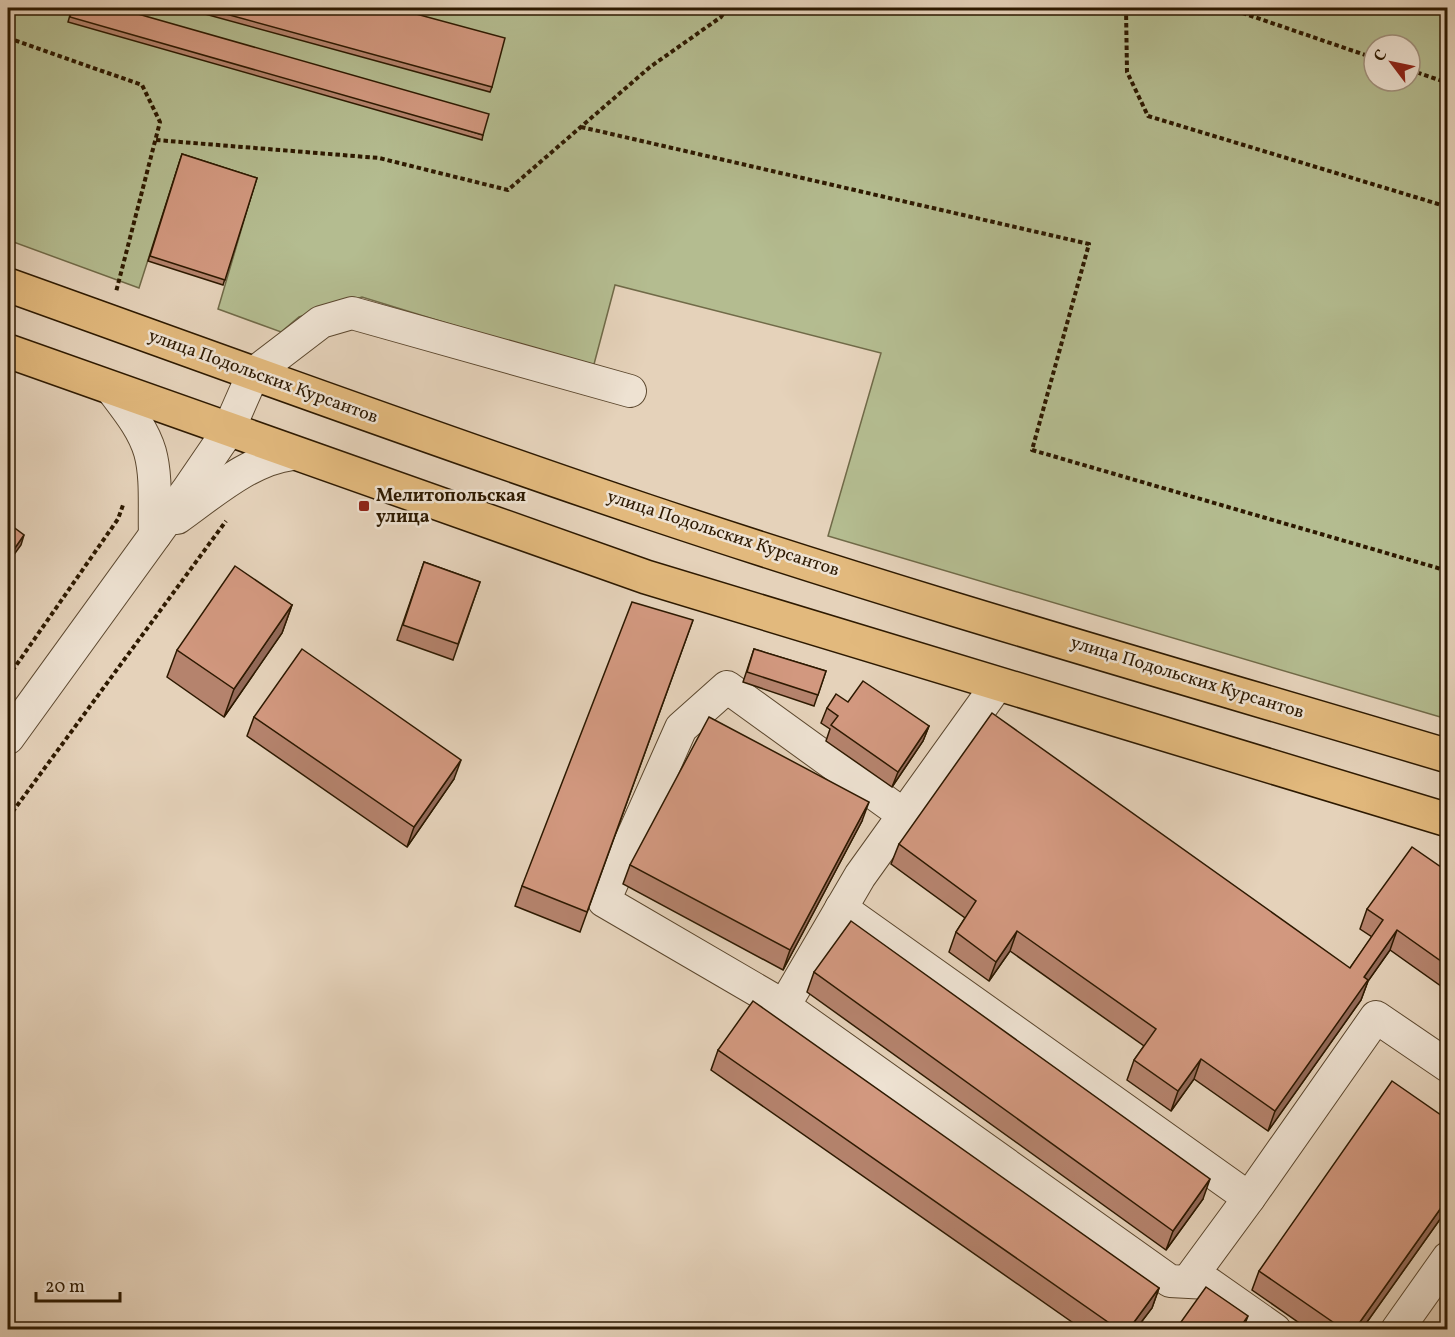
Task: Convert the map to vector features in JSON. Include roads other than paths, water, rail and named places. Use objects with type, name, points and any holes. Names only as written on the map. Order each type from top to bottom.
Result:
[{"type":"main road","name":"улица Подольских Курсантов","points":[[8,285],[253,374],[650,512],[1023,628],[1448,756]]},
{"type":"main road","points":[[8,351],[292,454],[646,577],[1448,820]]},
{"type":"street","points":[[8,738],[228,431],[253,374],[321,322],[352,314],[630,392]]},
{"type":"street","points":[[111,388],[134,419],[150,451],[153,469],[155,535]]},
{"type":"street","points":[[155,535],[248,470],[275,456],[292,454]]},
{"type":"street","points":[[784,1006],[860,876],[997,685]]},
{"type":"street","points":[[904,815],[727,687],[681,728],[604,901],[784,1006],[1170,1281],[1208,1283],[1275,1329]]},
{"type":"street","points":[[841,908],[1249,1198]]},
{"type":"street","points":[[1188,1281],[1376,1017],[1448,1066]]},
{"type":"street","points":[[1398,1329],[1448,1258]]},
{"type":"place","name":"Мелитопольская улица","points":[[364,506]]}]
